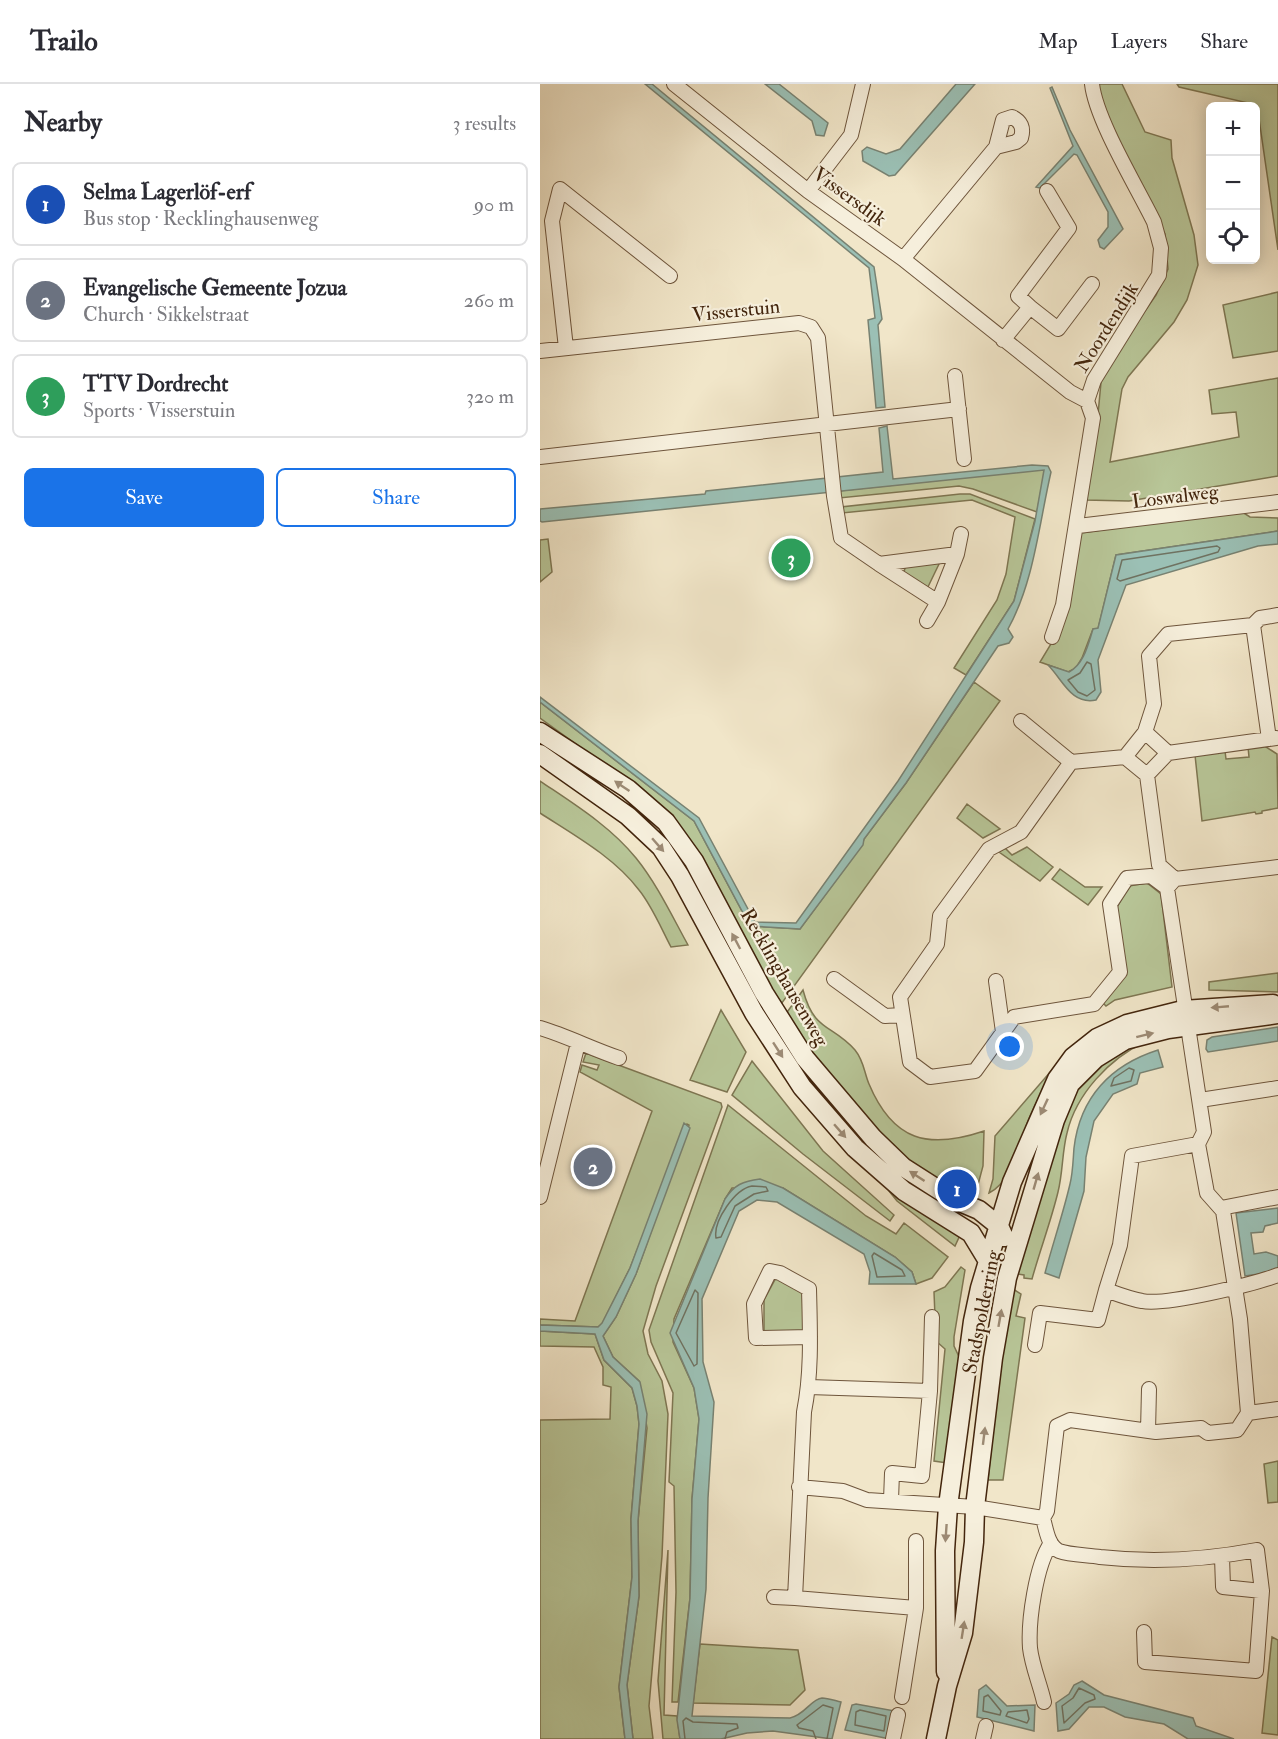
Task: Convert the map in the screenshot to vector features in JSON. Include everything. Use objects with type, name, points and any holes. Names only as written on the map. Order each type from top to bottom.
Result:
[{"type":"street","name":"Vissersdijk","points":[[674,84],[808,191],[903,259],[1070,392],[1087,401]]},
{"type":"street","points":[[808,191],[851,135],[863,84]]},
{"type":"street","name":"Noordendijk","points":[[1052,637],[1060,617],[1094,418],[1087,401],[1094,380],[1155,286],[1162,263],[1159,236],[1154,222],[1106,126],[1094,96],[1092,84]]},
{"type":"street","points":[[903,259],[996,147]]},
{"type":"street","points":[[566,348],[552,221],[560,189],[670,276]]},
{"type":"street","points":[[1047,191],[1069,228],[1018,296],[1058,328],[1092,284]]},
{"type":"street","points":[[1003,340],[1030,306]]},
{"type":"street","name":"Visserstuin","points":[[540,351],[799,323],[811,327],[818,338],[834,496],[842,538],[938,602]]},
{"type":"street","points":[[955,376],[964,459]]},
{"type":"street","points":[[540,457],[959,410]]},
{"type":"street","name":"Loswalweg","points":[[1077,526],[1278,502]]},
{"type":"street","points":[[927,621],[938,602],[957,554],[961,534]]},
{"type":"street","points":[[879,564],[957,554]]},
{"type":"street","points":[[1125,757],[1145,732],[1154,704],[1149,656],[1168,634],[1253,625],[1260,618],[1278,615]]},
{"type":"street","points":[[1147,775],[1168,753],[1273,738],[1253,625]]},
{"type":"street","points":[[1021,721],[1071,762],[1125,757],[1147,775],[1155,871],[1171,883],[1278,867]]},
{"type":"street","name":"Recklinghausenweg","points":[[540,732],[628,789],[666,822],[694,861],[764,993],[805,1058],[873,1138],[903,1167],[953,1199],[968,1205],[1000,1231]]},
{"type":"street","points":[[1145,732],[1168,753]]},
{"type":"street","points":[[540,754],[628,816],[661,847],[680,876],[754,1013],[802,1087],[855,1148],[904,1191],[970,1233],[988,1261]]},
{"type":"street","points":[[1071,762],[1021,832],[989,849],[940,916],[937,944],[900,998],[910,1062],[930,1077],[975,1071],[1014,1017],[1094,1004],[1119,972],[1110,904],[1127,879],[1155,871]]},
{"type":"street","points":[[1144,1632],[1145,1662],[1256,1671],[1262,1591],[1257,1550],[1222,1557],[1139,1561],[1058,1550],[1051,1544],[1043,1518],[1047,1511],[1058,1426],[1070,1420],[1148,1431],[1201,1428],[1208,1433],[1237,1430],[1248,1413],[1240,1319],[1221,1208],[1207,1193],[1198,1144],[1204,1132],[1184,1018],[1171,883]]},
{"type":"street","points":[[834,978],[885,1016],[902,1015]]},
{"type":"street","points":[[996,981],[1004,1032]]},
{"type":"street","name":"Stadspolderring","points":[[947,1686],[945,1551],[948,1506],[973,1321],[1012,1182],[1057,1079],[1073,1057],[1097,1038],[1126,1024],[1278,1004]]},
{"type":"street","name":"Stadspolderring","points":[[936,1739],[947,1686],[963,1633],[993,1358],[1007,1278],[1055,1120],[1070,1084],[1096,1058],[1125,1040],[1184,1018],[1278,1014]]},
{"type":"street","points":[[540,1029],[562,1035],[619,1058]]},
{"type":"street","points":[[540,1197],[571,1080],[578,1043]]},
{"type":"street","points":[[1200,1100],[1278,1088]]},
{"type":"street","points":[[1035,1345],[1040,1313],[1098,1320],[1120,1245],[1132,1156],[1198,1144]]},
{"type":"street","name":"Stadspolderring","points":[[968,1205],[986,1205],[996,1202],[1012,1182]]},
{"type":"street","points":[[1221,1208],[1278,1197]]},
{"type":"street","points":[[960,1227],[1000,1231],[1024,1223]]},
{"type":"street","points":[[1000,1231],[1007,1278]]},
{"type":"street","points":[[795,1598],[799,1487],[804,1412],[809,1387],[810,1337],[809,1289],[780,1272],[770,1271],[754,1304],[756,1338],[810,1337]]},
{"type":"street","points":[[1106,1290],[1143,1302],[1221,1291],[1233,1286],[1265,1281],[1278,1275]]},
{"type":"street","points":[[891,1500],[892,1473],[922,1476],[930,1391],[932,1317]]},
{"type":"street","points":[[809,1387],[930,1391]]},
{"type":"street","points":[[1148,1431],[1149,1389]]},
{"type":"street","points":[[1248,1413],[1278,1409]]},
{"type":"street","points":[[799,1487],[843,1491],[867,1500],[975,1507],[1043,1518]]},
{"type":"street","points":[[902,1697],[916,1608],[916,1541]]},
{"type":"street","points":[[1044,1702],[1030,1648],[1033,1602],[1044,1554],[1051,1544]]},
{"type":"street","points":[[1222,1557],[1223,1587],[1262,1591]]},
{"type":"street","points":[[774,1597],[916,1608]]},
{"type":"street","points":[[893,1739],[898,1715]]},
{"type":"green space","points":[[1095,84],[1122,84],[1145,132],[1171,140],[1172,158],[1194,235],[1198,265],[1187,300],[1174,322],[1128,377],[1122,389],[1110,462],[1239,437],[1236,412],[1212,414],[1209,390],[1278,378],[1278,476],[1129,501],[1085,500],[1095,446],[1102,372],[1156,295],[1168,269],[1165,234],[1106,119]]},
{"type":"green space","points":[[1177,84],[1278,84],[1278,250],[1260,126],[1260,102],[1244,102],[1179,87]]},
{"type":"green space","points":[[1278,292],[1278,351],[1233,358],[1223,305]]},
{"type":"green space","points":[[1045,469],[1037,512],[959,486],[839,498],[838,491]]},
{"type":"green space","points":[[970,494],[1035,519],[1014,601],[966,675],[954,668],[997,600],[1006,574],[1015,517],[972,500],[842,513],[841,507]]},
{"type":"green space","points":[[1239,510],[1250,517],[1278,518],[1278,531],[1116,555],[1098,629],[1093,629],[1076,668],[1068,672],[1040,662],[1057,634],[1081,533]]},
{"type":"green space","points":[[548,539],[552,572],[540,582],[540,540]]},
{"type":"green space","points":[[940,562],[926,591],[903,575],[906,565]]},
{"type":"green space","points":[[974,682],[1000,701],[779,1007],[649,797],[540,718],[540,702],[694,821],[750,926],[800,929],[906,783]]},
{"type":"green space","points":[[1263,745],[1277,754],[1278,808],[1262,811],[1262,813],[1256,814],[1255,812],[1202,821],[1195,755],[1225,751],[1226,759],[1249,757],[1248,747]]},
{"type":"green space","points":[[540,781],[591,816],[626,846],[651,878],[688,945],[671,947],[648,903],[629,878],[593,847],[540,813]]},
{"type":"green space","points":[[967,804],[1000,829],[983,838],[957,818]]},
{"type":"green space","points":[[1027,847],[1053,867],[1040,881],[999,852],[1005,848],[1012,855]]},
{"type":"green space","points":[[1060,869],[1085,887],[1102,887],[1088,905],[1052,879]]},
{"type":"green space","points":[[1147,883],[1161,894],[1172,987],[1115,1000],[1106,1006],[1102,1002],[1123,970],[1116,909],[1129,886]]},
{"type":"green space","points":[[1278,973],[1278,992],[1209,990],[1209,982]]},
{"type":"green space","points":[[803,990],[807,1004],[818,1021],[847,1042],[858,1054],[879,1103],[889,1118],[901,1129],[929,1140],[946,1140],[984,1131],[983,1166],[975,1196],[947,1189],[920,1173],[893,1151],[867,1124],[821,1066],[785,1015]]},
{"type":"green space","points":[[721,1010],[746,1052],[727,1092],[690,1080]]},
{"type":"green space","points":[[1145,1042],[1119,1057],[1107,1068],[1086,1091],[1078,1105],[1067,1133],[1058,1192],[1032,1279],[1024,1278],[1024,1275],[1017,1274],[1059,1119],[1086,1074],[1123,1046]]},
{"type":"green space","points":[[586,1053],[721,1103],[722,1107],[656,1286],[643,1331],[648,1354],[662,1381],[668,1414],[662,1556],[649,1706],[653,1739],[633,1739],[627,1685],[639,1596],[638,1521],[647,1428],[639,1381],[613,1357],[603,1336],[616,1317],[636,1274],[689,1125],[687,1124],[630,1268],[602,1324],[598,1327],[540,1325],[540,1319],[575,1321],[652,1111],[580,1072],[582,1065],[597,1070],[599,1065],[583,1062]]},
{"type":"green space","points":[[752,1061],[823,1151],[894,1215],[890,1221],[803,1154],[732,1095]]},
{"type":"green space","points":[[1058,1063],[1030,1116],[1010,1170],[1004,1180],[989,1193],[993,1179],[995,1136]]},
{"type":"green space","points":[[728,1105],[866,1216],[896,1234],[904,1223],[948,1257],[932,1278],[916,1284],[912,1272],[895,1257],[783,1188],[732,1188],[725,1199],[674,1319],[673,1342],[694,1388],[699,1419],[692,1499],[690,1598],[678,1702],[672,1702],[676,1592],[674,1486],[669,1482],[673,1393],[651,1342],[649,1330]]},
{"type":"green space","points":[[889,1191],[961,1233],[955,1246],[897,1201]]},
{"type":"green space","points":[[961,1267],[965,1270],[954,1346],[962,1363],[947,1463],[934,1461],[945,1349],[936,1341],[934,1292],[945,1287]]},
{"type":"green space","points":[[777,1276],[804,1289],[804,1331],[764,1331],[764,1300]]},
{"type":"green space","points":[[1013,1289],[1021,1294],[1016,1316],[1025,1318],[1003,1480],[988,1480],[1002,1345]]},
{"type":"green space","points":[[540,1331],[595,1334],[604,1360],[632,1388],[637,1406],[639,1424],[631,1519],[632,1577],[619,1687],[625,1739],[540,1739],[540,1420],[610,1419],[611,1387],[603,1385],[603,1367],[594,1347],[540,1346]]},
{"type":"green space","points":[[1278,1461],[1278,1502],[1268,1503],[1264,1464]]},
{"type":"green space","points":[[668,1550],[664,1715],[677,1716],[680,1739],[663,1739],[658,1681]]},
{"type":"green space","points":[[1272,1637],[1278,1640],[1278,1735],[1262,1733]]},
{"type":"green space","points":[[700,1644],[798,1650],[805,1690],[790,1705],[693,1703]]},
{"type":"water","points":[[645,84],[652,84],[874,267],[882,319],[878,325],[885,407],[876,408],[868,320],[875,318],[869,268]]},
{"type":"water","points":[[765,84],[779,84],[828,123],[824,136],[816,135],[812,121]]},
{"type":"water","points":[[956,84],[975,84],[895,175],[889,176],[863,161],[862,151],[867,147],[886,154],[900,149]]},
{"type":"water","points":[[1052,87],[1070,130],[1123,229],[1104,249],[1100,247],[1098,240],[1108,227],[1108,212],[1077,155],[1074,154],[1040,188],[1036,187],[1073,146],[1050,88]]},
{"type":"water","points":[[887,426],[893,479],[1032,465],[1048,466],[1051,472],[1035,552],[1024,592],[1008,629],[1013,637],[1009,643],[998,646],[906,783],[864,839],[863,845],[800,929],[750,926],[694,821],[540,702],[540,697],[699,818],[755,922],[796,923],[898,781],[1014,601],[1035,521],[1044,470],[542,522],[540,521],[540,509],[705,494],[706,491],[883,472],[879,428]]},
{"type":"water","points":[[1278,531],[1278,544],[1258,546],[1126,585],[1098,660],[1101,692],[1096,700],[1087,701],[1074,695],[1048,665],[1069,672],[1082,659],[1093,629],[1098,628],[1116,555]]},
{"type":"water","points":[[1278,1027],[1278,1041],[1208,1052],[1206,1049],[1207,1040],[1212,1037]]},
{"type":"water","points":[[1158,1050],[1163,1067],[1140,1073],[1137,1084],[1113,1094],[1094,1121],[1086,1157],[1084,1191],[1059,1278],[1045,1273],[1070,1184],[1077,1130],[1083,1113],[1091,1099],[1112,1074],[1141,1056]]},
{"type":"water","points":[[684,1123],[690,1128],[636,1274],[616,1317],[603,1336],[613,1357],[640,1382],[647,1414],[638,1521],[639,1596],[627,1685],[633,1739],[625,1739],[619,1687],[632,1577],[631,1519],[639,1424],[637,1406],[632,1388],[604,1360],[595,1334],[540,1331],[540,1325],[598,1327],[602,1323],[630,1268]]},
{"type":"water","points":[[760,1179],[783,1188],[895,1257],[912,1272],[916,1284],[869,1284],[870,1272],[864,1254],[777,1202],[757,1200],[739,1211],[702,1299],[703,1362],[714,1402],[708,1498],[706,1589],[692,1716],[790,1718],[800,1714],[818,1699],[841,1702],[832,1739],[773,1731],[747,1733],[721,1739],[680,1739],[677,1720],[690,1598],[692,1499],[699,1419],[694,1388],[670,1333],[725,1199],[740,1184]]},
{"type":"water","points":[[1278,1208],[1278,1223],[1265,1226],[1263,1232],[1251,1233],[1254,1254],[1266,1252],[1278,1256],[1278,1271],[1245,1276],[1236,1213]]},
{"type":"water","points":[[1082,1681],[1104,1695],[1193,1718],[1196,1726],[1234,1739],[1188,1739],[1164,1724],[1125,1717],[1104,1707],[1089,1707],[1069,1729],[1058,1731],[1056,1703],[1069,1694],[1074,1685]]},
{"type":"water","points":[[986,1685],[1007,1706],[1035,1705],[1034,1731],[977,1717],[979,1690]]},
{"type":"water","points":[[852,1705],[895,1711],[890,1739],[845,1730]]},
{"type":"place","name":"TTV Dordrecht","points":[[791,558]]},
{"type":"place","name":"Evangelische Gemeente Jozua","points":[[593,1167]]},
{"type":"place","name":"Selma Lagerlöf-erf","points":[[957,1189]]}]
